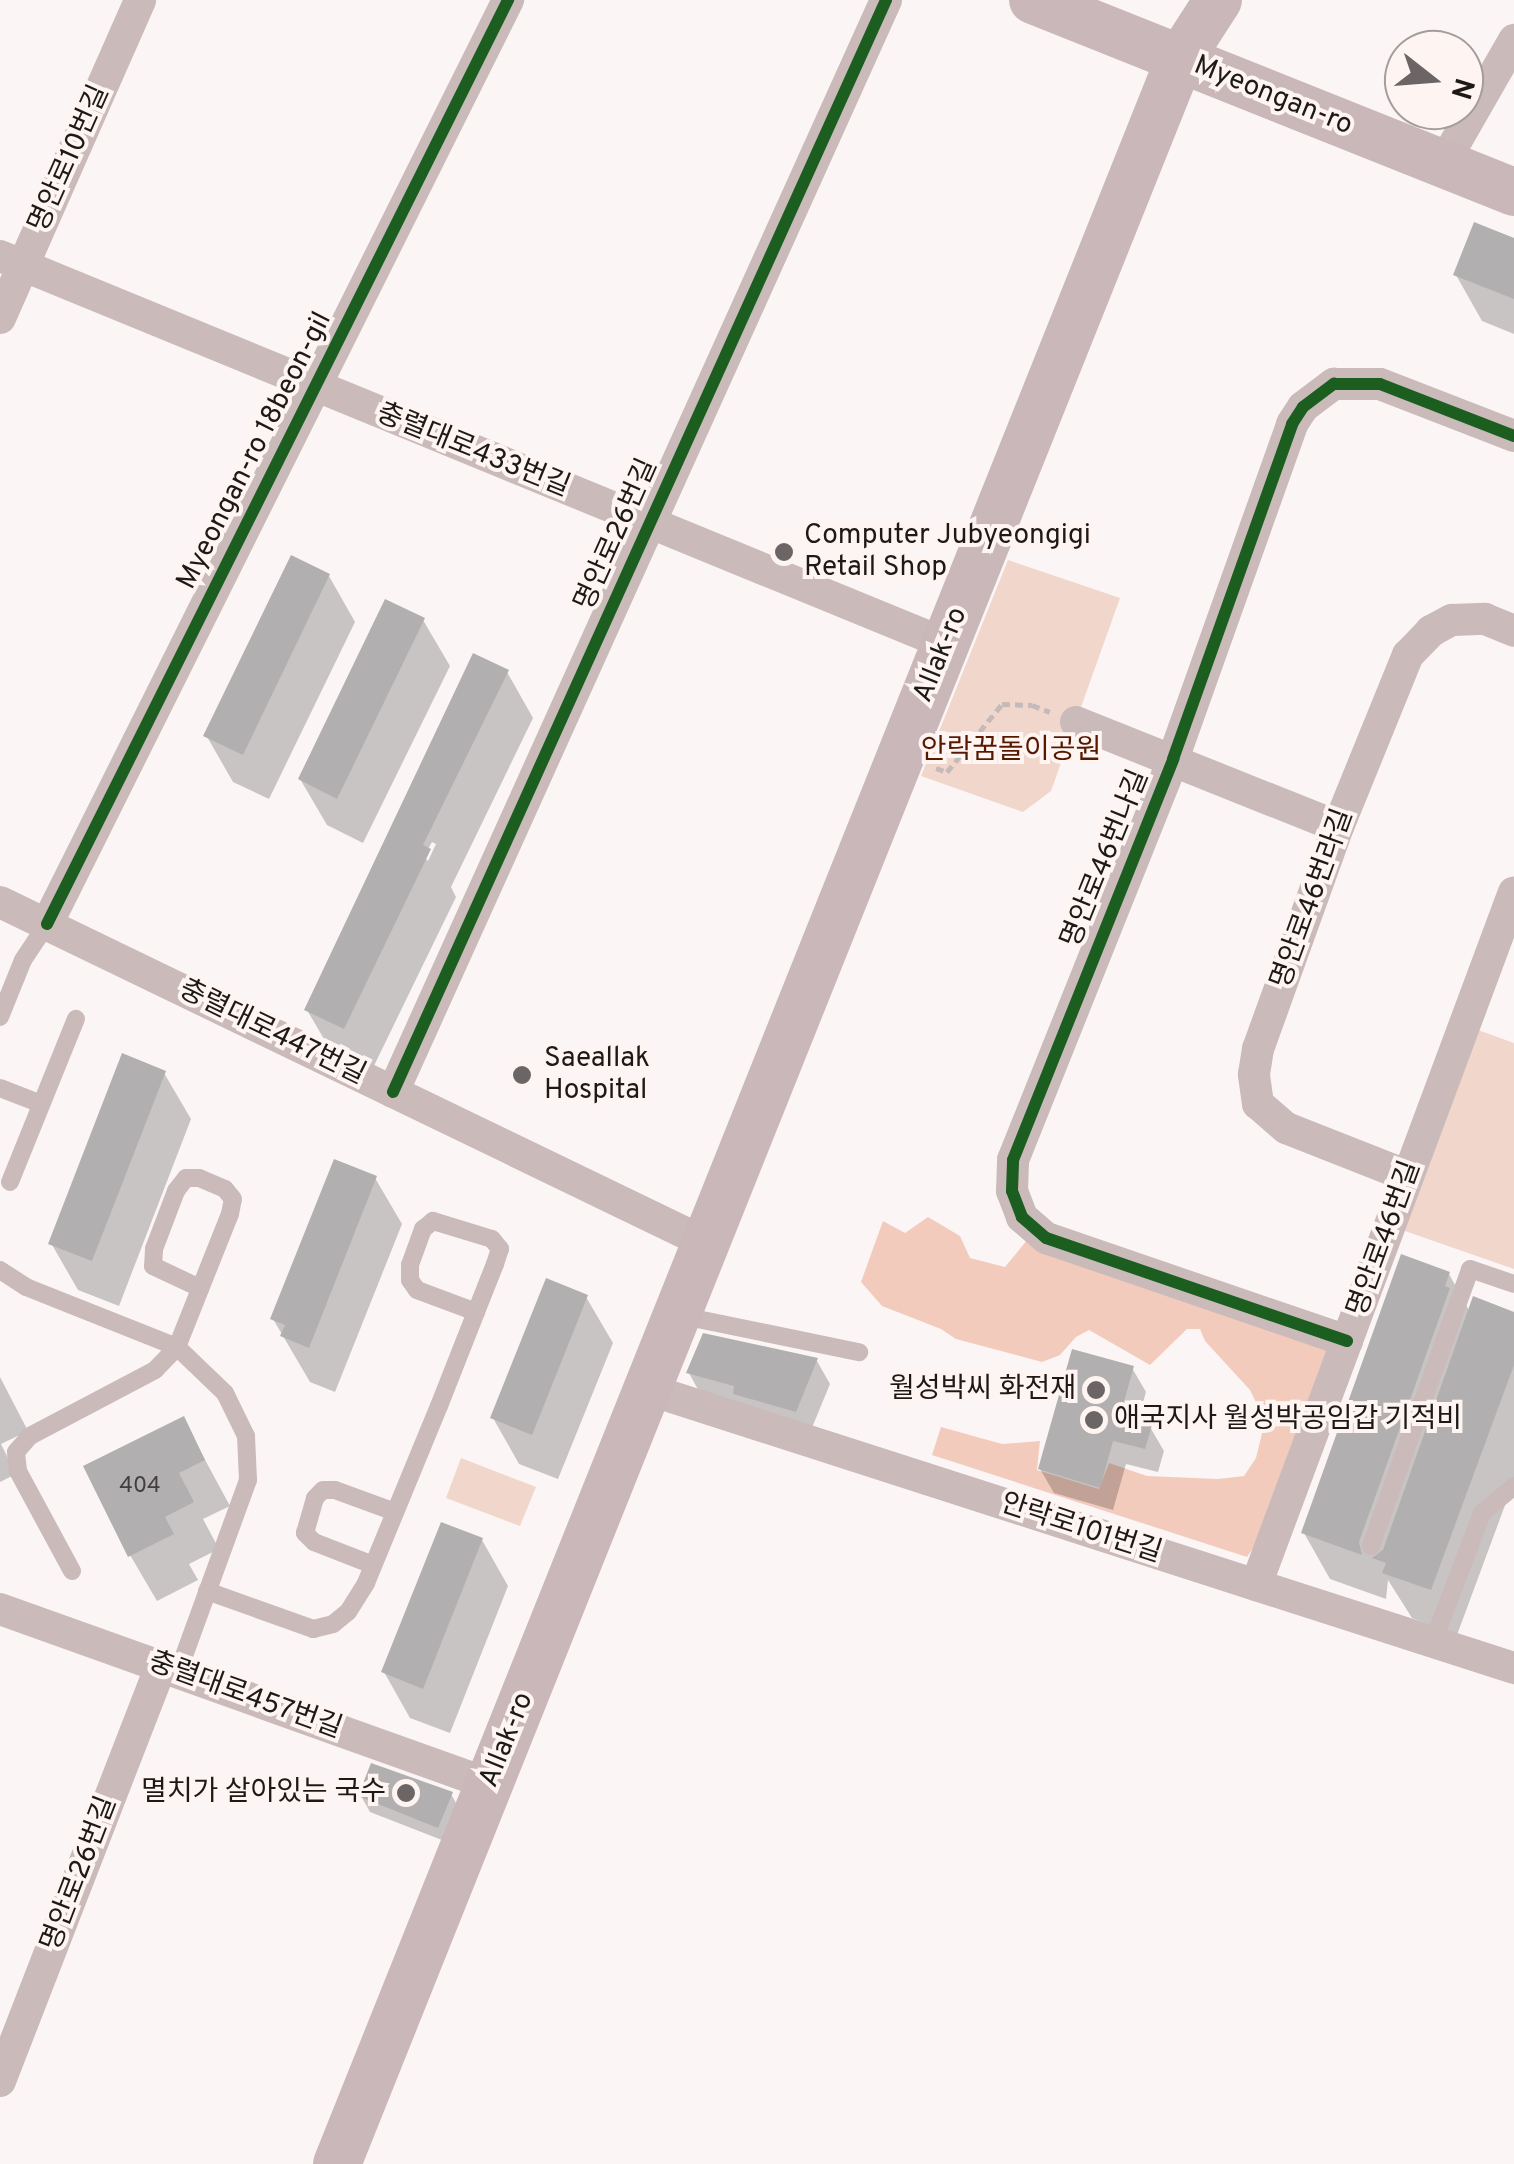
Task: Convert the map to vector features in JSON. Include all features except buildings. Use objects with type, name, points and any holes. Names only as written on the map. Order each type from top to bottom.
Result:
[{"type":"main road","name":"Myeongan-ro","points":[[1033,0],[1514,192]]},
{"type":"main road","name":"Allak-ro","points":[[338,2164],[1180,59],[1218,0]]},
{"type":"street","name":"명안로10번길","points":[[0,318],[11,261],[140,0]]},
{"type":"street","name":"Myeongan-ro 18beon-gil","points":[[47,924],[508,0]]},
{"type":"street","name":"명안로26번길","points":[[393,1092],[886,0]]},
{"type":"street","points":[[1443,164],[1510,56]]},
{"type":"street","name":"충렬대로433번길","points":[[11,261],[946,644]]},
{"type":"street","name":"명안로46번나길","points":[[1347,1342],[1046,1238],[1022,1217],[1012,1191],[1014,1160],[1173,759],[1292,424],[1303,407],[1334,384],[1380,384],[1514,436]]},
{"type":"street","name":"명안로46번라길","points":[[1408,1176],[1286,1128],[1258,1104],[1254,1074],[1258,1049],[1338,827],[1408,655],[1432,631],[1452,620],[1486,619],[1514,631]]},
{"type":"street","points":[[1076,722],[1338,827]]},
{"type":"street","name":"명안로46번길","points":[[1256,1585],[1514,892]]},
{"type":"street","name":"충렬대로447번길","points":[[0,902],[706,1243]]},
{"type":"street","name":"안락로101번길","points":[[647,1389],[1514,1668]]},
{"type":"street","name":"충렬대로457번길","points":[[0,1609],[490,1784]]},
{"type":"street","name":"명안로26번길","points":[[0,2081],[169,1669]]},
{"type":"lane","points":[[0,1018],[23,960],[47,924]]},
{"type":"lane","points":[[10,1182],[76,1019]]},
{"type":"lane","points":[[0,1088],[41,1104]]},
{"type":"lane","points":[[72,1571],[18,1471],[16,1452],[30,1436],[155,1370],[177,1348],[200,1288],[233,1198],[225,1189],[199,1178],[186,1178],[176,1190],[154,1249],[153,1266],[200,1288]]},
{"type":"lane","points":[[208,1591],[313,1629],[333,1624],[348,1612],[373,1565],[476,1312],[500,1249],[492,1238],[433,1221],[424,1228],[410,1265],[410,1280],[417,1290],[476,1312]]},
{"type":"lane","points":[[1371,1546],[1470,1269],[1514,1284]]},
{"type":"lane","points":[[0,1270],[26,1287],[177,1348],[225,1393],[246,1436],[248,1480],[208,1591],[169,1669]]},
{"type":"lane","points":[[677,1315],[859,1352]]},
{"type":"lane","points":[[1434,1642],[1482,1513],[1514,1486]]},
{"type":"lane","points":[[373,1565],[314,1542],[305,1534],[315,1498],[324,1490],[334,1490],[395,1512]]},
{"type":"path","points":[[924,763],[947,772],[1002,704],[1032,705],[1076,722]]},
{"type":"green space","name":"안락꿈돌이공원","points":[[1008,560],[1120,598],[1051,791],[1023,812],[921,776]]},
{"type":"green space","points":[[1478,1030],[1514,1043],[1514,1269],[1402,1230]]},
{"type":"green space","points":[[461,1458],[536,1487],[520,1526],[446,1498]]},
{"type":"shaded area","points":[[928,1217],[960,1236],[970,1258],[1005,1267],[1028,1239],[1340,1343],[1267,1528],[1247,1557],[932,1455],[941,1427],[1002,1444],[1040,1441],[1037,1470],[1099,1489],[1109,1463],[1147,1476],[1218,1479],[1244,1476],[1256,1458],[1265,1421],[1250,1390],[1205,1341],[1200,1329],[1187,1329],[1150,1365],[1089,1330],[1076,1337],[1060,1355],[1042,1362],[956,1339],[941,1329],[882,1306],[861,1282],[883,1221],[905,1233]]},
{"type":"cycle path","points":[[47,924],[508,0]]},
{"type":"cycle path","points":[[393,1092],[886,0]]},
{"type":"cycle path","points":[[1347,1341],[1046,1238],[1022,1217],[1012,1191],[1013,1160],[1173,759],[1292,424],[1303,407],[1334,384],[1380,384],[1514,436]]},
{"type":"place","name":"Computer Jubyeongigi Retail Shop","points":[[784,552]]},
{"type":"place","name":"Saeallak Hospital","points":[[522,1075]]},
{"type":"place","name":"월성박씨 화전재","points":[[1096,1390]]},
{"type":"place","name":"애국지사 월성박공임갑 기적비","points":[[1094,1420]]},
{"type":"place","name":"멸치가 살아있는 국수","points":[[406,1793]]}]
